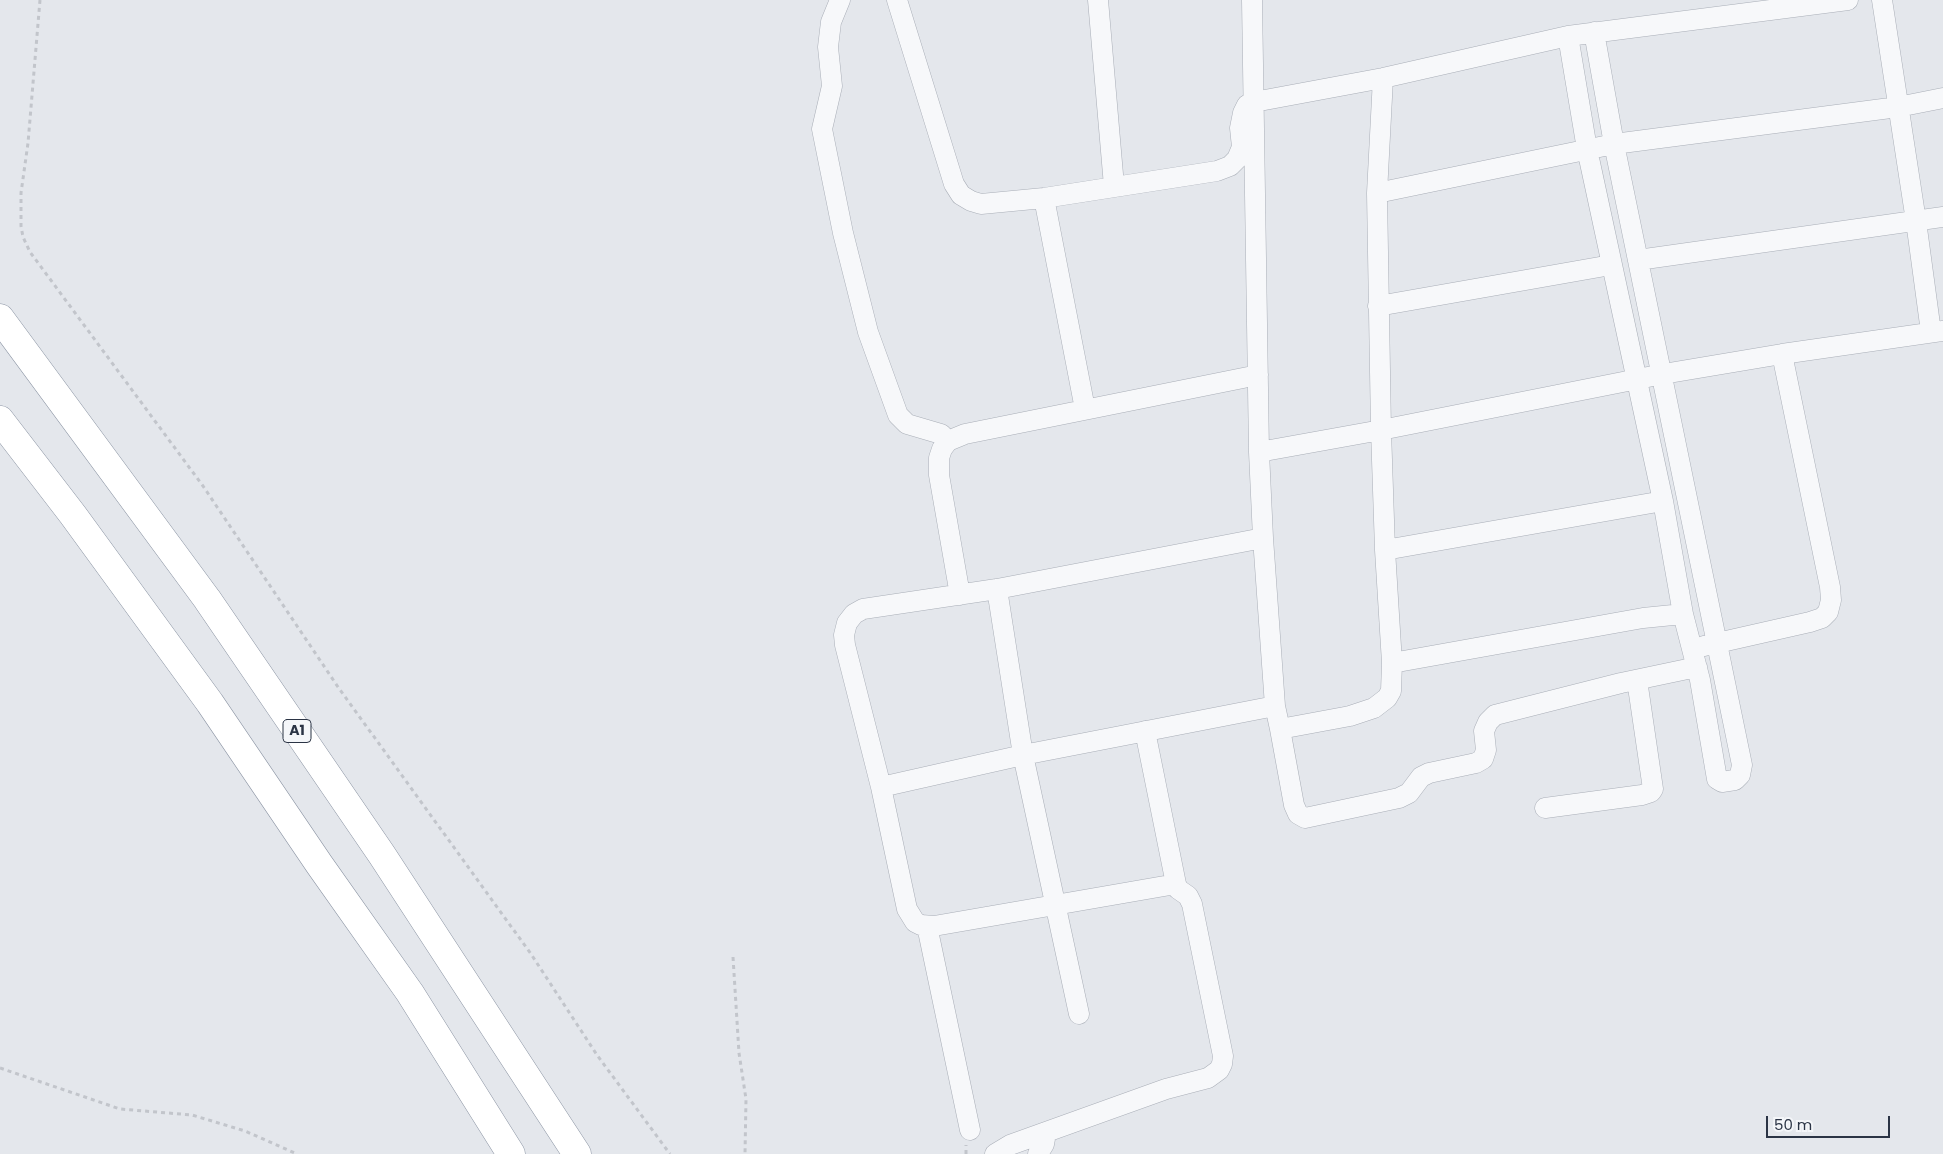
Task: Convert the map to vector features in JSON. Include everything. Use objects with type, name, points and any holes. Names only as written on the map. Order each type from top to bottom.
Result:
[{"type":"highway","name":"A1","points":[[0,318],[206,599],[382,855],[577,1154]]},
{"type":"highway","points":[[0,420],[210,703],[319,864],[410,993],[511,1154]]},
{"type":"street","points":[[840,0],[831,22],[828,47],[832,86],[822,129],[843,233],[868,332],[898,415],[907,424],[941,434],[948,440]]},
{"type":"street","points":[[897,0],[954,184],[961,195],[982,204],[1044,198],[1217,171],[1230,166],[1237,159],[1242,147],[1240,128],[1243,112],[1247,105],[1254,102],[1383,78],[1568,36],[1848,0]]},
{"type":"street","points":[[1098,0],[1114,186]]},
{"type":"street","points":[[1252,0],[1259,452],[1263,538],[1275,706],[1294,805],[1298,814],[1305,818],[1399,798],[1409,793],[1421,777],[1429,773],[1476,763],[1483,759],[1486,750],[1484,731],[1488,722],[1495,715],[1637,680],[1695,658],[1717,643],[1822,618],[1828,612],[1831,600],[1830,587],[1782,354]]},
{"type":"street","points":[[1259,452],[1663,374],[1782,354],[1937,332],[1916,221],[1882,0]]},
{"type":"street","points":[[1568,36],[1587,149],[1663,501],[1683,614],[1695,658],[1710,736],[1716,779],[1722,782],[1735,780],[1740,775],[1742,765],[1663,374],[1614,144],[1594,32]]},
{"type":"street","points":[[1280,729],[1350,716],[1374,708],[1387,698],[1391,691],[1392,663],[1380,430],[1378,306],[1377,193],[1383,78]]},
{"type":"street","points":[[1377,193],[1614,144],[1898,106],[1943,98]]},
{"type":"street","points":[[1044,198],[1085,409]]},
{"type":"street","points":[[1638,260],[1943,217]]},
{"type":"street","points":[[1378,306],[1611,265]]},
{"type":"street","points":[[960,595],[938,465],[942,449],[948,440],[965,434],[1258,375]]},
{"type":"street","points":[[1385,550],[1663,501]]},
{"type":"street","points":[[1176,884],[927,926],[915,922],[907,909],[881,787],[845,645],[844,635],[847,623],[854,614],[863,609],[997,589],[1263,538]]},
{"type":"street","points":[[997,589],[1023,755],[1079,1014]]},
{"type":"street","points":[[1392,663],[1643,618],[1683,614]]},
{"type":"street","points":[[1545,808],[1651,792],[1653,789],[1637,680]]},
{"type":"street","points":[[881,787],[1023,755],[1275,706]]},
{"type":"street","points":[[995,1154],[1010,1145],[1172,1087],[1208,1078],[1219,1070],[1223,1056],[1192,904],[1188,896],[1178,889],[1176,884],[1145,731]]},
{"type":"street","points":[[1710,736],[1735,732]]},
{"type":"street","points":[[927,926],[970,1130]]},
{"type":"street","points":[[1038,1154],[1044,1144],[1046,1132]]},
{"type":"path","points":[[40,0],[22,193],[21,226],[23,237],[30,252],[203,486],[338,687],[531,954],[597,1055],[670,1154]]},
{"type":"path","points":[[733,957],[739,1053],[746,1098],[745,1154]]},
{"type":"path","points":[[0,1068],[120,1109],[192,1115],[245,1131],[297,1154]]}]
